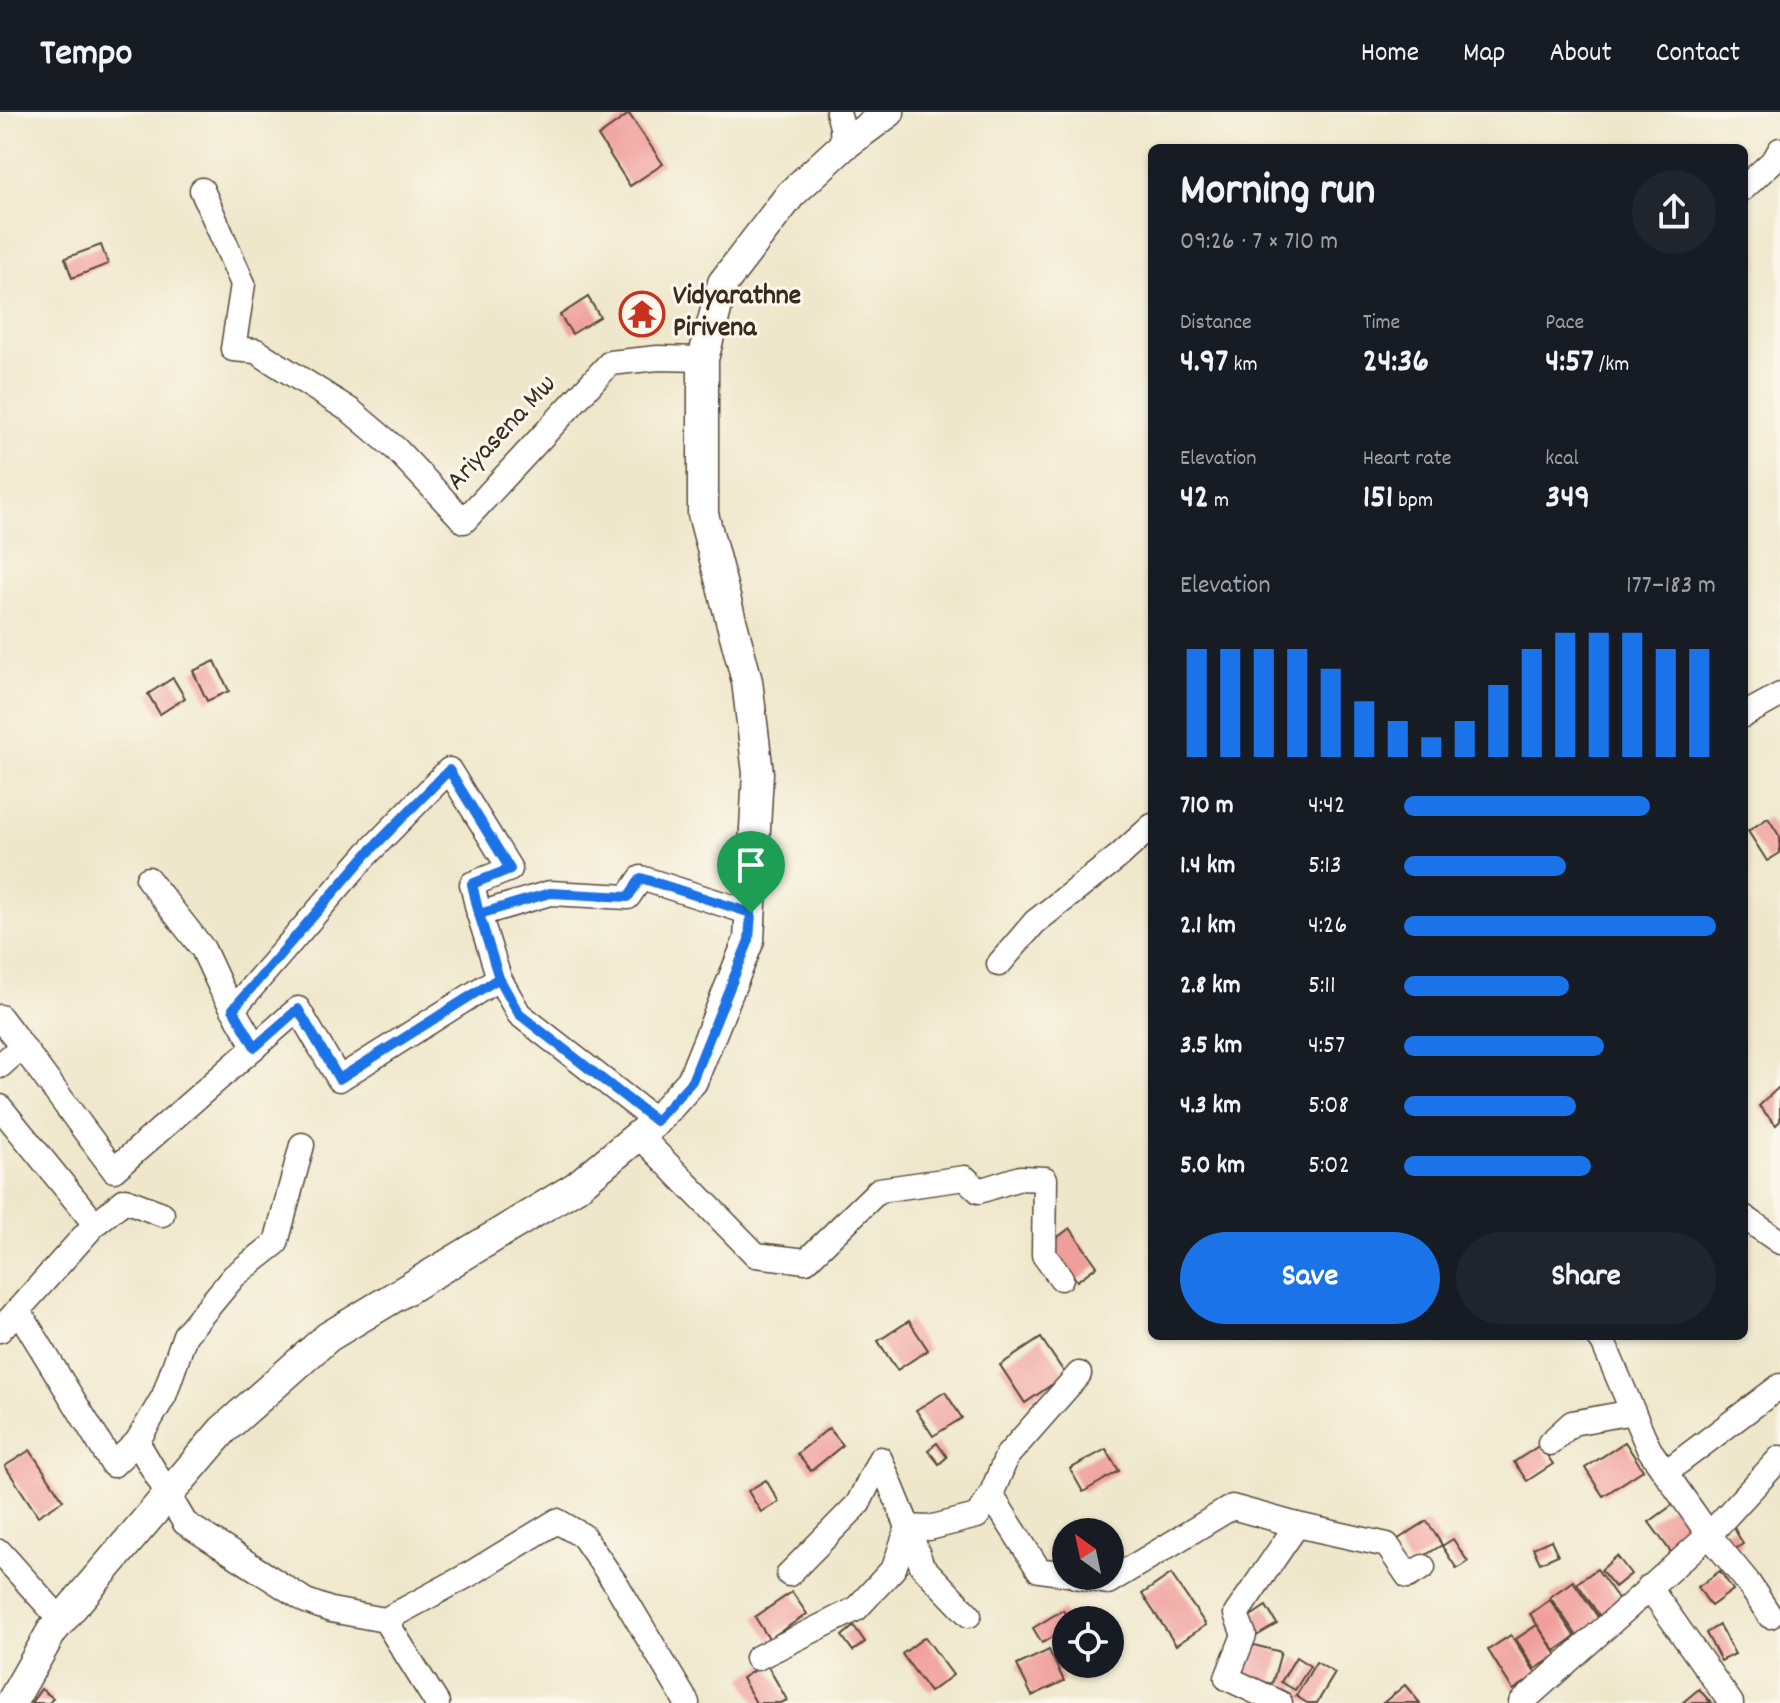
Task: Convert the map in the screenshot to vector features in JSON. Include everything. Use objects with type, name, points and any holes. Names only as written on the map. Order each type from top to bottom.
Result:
[{"type":"main road","points":[[11,1703],[52,1631],[223,1430],[328,1337],[576,1187],[648,1128],[692,1081],[749,940],[758,773],[747,681],[703,514],[703,359],[723,283],[791,194],[843,146],[889,112]]},
{"type":"street","points":[[838,112],[843,146]]},
{"type":"street","points":[[1748,184],[1775,159],[1780,150]]},
{"type":"street","name":"Ariyasena Mw","points":[[202,190],[243,284],[233,349],[256,351],[351,411],[396,449],[464,521],[610,363],[658,358],[703,359]]},
{"type":"street","points":[[1748,713],[1780,695]]},
{"type":"street","points":[[233,1009],[366,855],[449,770],[510,869],[472,884],[499,978],[519,1014],[648,1128],[756,1255],[806,1261],[879,1190],[965,1178],[979,1191],[1020,1178],[1045,1179],[1044,1255],[1061,1278]]},
{"type":"street","points":[[999,964],[1035,922],[1148,830]]},
{"type":"street","points":[[479,914],[550,893],[628,897],[641,878],[751,913]]},
{"type":"street","points":[[148,879],[203,949],[255,1047]]},
{"type":"street","points":[[0,1017],[114,1170],[298,1009],[339,1079],[499,978]]},
{"type":"street","points":[[0,1066],[22,1046]]},
{"type":"street","points":[[0,1107],[95,1224]]},
{"type":"street","points":[[18,1310],[113,1465],[137,1442],[164,1396],[185,1335],[234,1276],[276,1243],[302,1145]]},
{"type":"street","points":[[0,1330],[95,1224],[125,1200],[162,1214]]},
{"type":"street","points":[[1748,1220],[1780,1242]]},
{"type":"street","points":[[1601,1340],[1649,1449],[1770,1616]]},
{"type":"street","points":[[908,1527],[929,1528],[977,1516],[991,1495],[1007,1456],[1079,1374]]},
{"type":"street","points":[[1666,1472],[1780,1386]]},
{"type":"street","points":[[1550,1443],[1572,1423],[1633,1412]]},
{"type":"street","points":[[137,1442],[185,1523],[306,1601],[331,1610],[385,1620],[470,1574],[557,1521],[583,1536],[618,1587],[687,1703]]},
{"type":"street","points":[[1521,1703],[1709,1535],[1780,1458]]},
{"type":"street","points":[[789,1574],[858,1504],[880,1459],[922,1566],[969,1615]]},
{"type":"street","points":[[991,1495],[1039,1570],[1052,1572]]},
{"type":"street","points":[[1124,1572],[1232,1507],[1387,1545],[1408,1576],[1423,1567]]},
{"type":"street","points":[[1233,1703],[1227,1678],[1244,1635],[1236,1614],[1297,1525]]},
{"type":"street","points":[[757,1658],[856,1609],[894,1568],[908,1527]]},
{"type":"street","points":[[0,1552],[61,1620]]},
{"type":"street","points":[[1649,1587],[1731,1703]]},
{"type":"street","points":[[385,1620],[437,1703]]},
{"type":"street","points":[[1227,1678],[1280,1703]]},
{"type":"building","points":[[629,114],[663,164],[630,186],[598,136]]},
{"type":"building","points":[[101,245],[108,264],[72,278],[65,258]]},
{"type":"building","points":[[588,297],[600,317],[572,334],[560,315]]},
{"type":"building","points":[[215,661],[229,691],[207,701],[193,671]]},
{"type":"building","points":[[173,678],[185,698],[160,714],[148,694]]},
{"type":"building","points":[[1768,818],[1780,837],[1780,853],[1767,861],[1748,831]]},
{"type":"building","points":[[1780,1086],[1780,1121],[1776,1125],[1759,1106]]},
{"type":"building","points":[[1070,1228],[1097,1266],[1077,1281],[1050,1243]]},
{"type":"building","points":[[909,1321],[928,1350],[897,1370],[878,1341]]},
{"type":"building","points":[[1041,1338],[1066,1375],[1025,1403],[1000,1365]]},
{"type":"building","points":[[945,1392],[962,1418],[933,1436],[916,1410]]},
{"type":"building","points":[[829,1428],[843,1445],[811,1471],[797,1454]]},
{"type":"building","points":[[1625,1442],[1643,1470],[1603,1496],[1585,1468]]},
{"type":"building","points":[[937,1443],[947,1457],[939,1464],[928,1450]]},
{"type":"building","points":[[1540,1445],[1553,1464],[1527,1481],[1514,1462]]},
{"type":"building","points":[[1106,1449],[1119,1471],[1083,1492],[1070,1469]]},
{"type":"building","points":[[30,1450],[63,1500],[38,1516],[5,1466]]},
{"type":"building","points":[[766,1480],[779,1502],[761,1512],[748,1491]]},
{"type":"building","points":[[1674,1504],[1697,1537],[1673,1555],[1649,1522]]},
{"type":"building","points":[[1427,1521],[1442,1545],[1409,1565],[1395,1541]]},
{"type":"building","points":[[1733,1526],[1743,1544],[1727,1554],[1717,1536]]},
{"type":"building","points":[[1453,1539],[1468,1562],[1457,1569],[1442,1546]]},
{"type":"building","points":[[1551,1540],[1558,1555],[1540,1563],[1533,1548]]},
{"type":"building","points":[[1617,1556],[1631,1574],[1615,1587],[1601,1570]]},
{"type":"building","points":[[1597,1569],[1622,1604],[1601,1618],[1577,1583]]},
{"type":"building","points":[[1720,1571],[1733,1590],[1711,1606],[1698,1587]]},
{"type":"building","points":[[1171,1574],[1206,1625],[1176,1645],[1142,1594]]},
{"type":"building","points":[[1573,1581],[1600,1620],[1577,1636],[1550,1597]]},
{"type":"building","points":[[792,1592],[807,1614],[769,1639],[755,1617]]},
{"type":"building","points":[[1550,1600],[1575,1637],[1555,1651],[1530,1614]]},
{"type":"building","points":[[1266,1606],[1277,1624],[1253,1638],[1243,1621]]},
{"type":"building","points":[[1052,1617],[1052,1637],[1042,1643],[1033,1628]]},
{"type":"building","points":[[1537,1625],[1557,1655],[1535,1669],[1516,1639]]},
{"type":"building","points":[[1719,1625],[1735,1654],[1721,1661],[1706,1633]]},
{"type":"building","points":[[854,1626],[865,1642],[853,1651],[842,1636]]},
{"type":"building","points":[[1511,1635],[1537,1675],[1513,1690],[1488,1650]]},
{"type":"building","points":[[925,1637],[953,1675],[930,1692],[902,1654]]},
{"type":"building","points":[[1250,1644],[1281,1652],[1272,1684],[1241,1676]]},
{"type":"building","points":[[1049,1650],[1052,1678],[1063,1678],[1064,1681],[1032,1696],[1017,1665]]},
{"type":"building","points":[[1296,1657],[1310,1666],[1295,1690],[1281,1682]]},
{"type":"building","points":[[1316,1662],[1335,1673],[1317,1703],[1307,1703],[1296,1696]]},
{"type":"building","points":[[766,1663],[787,1700],[781,1703],[756,1703],[742,1678]]},
{"type":"building","points":[[1405,1685],[1420,1703],[1383,1703]]},
{"type":"building","points":[[41,1689],[53,1698],[49,1703],[31,1703]]},
{"type":"building","points":[[1699,1689],[1711,1703],[1682,1703]]},
{"type":"place","name":"Vidyarathne Pirivena","points":[[642,314]]},
{"type":"route","points":[[751,913],[641,878],[628,897],[550,893],[479,914],[499,978],[339,1079],[298,1009],[255,1047],[233,1009],[366,855],[449,770],[510,869],[472,884],[479,914],[499,978],[519,1014],[656,1121],[692,1081],[749,940],[751,913]]}]
